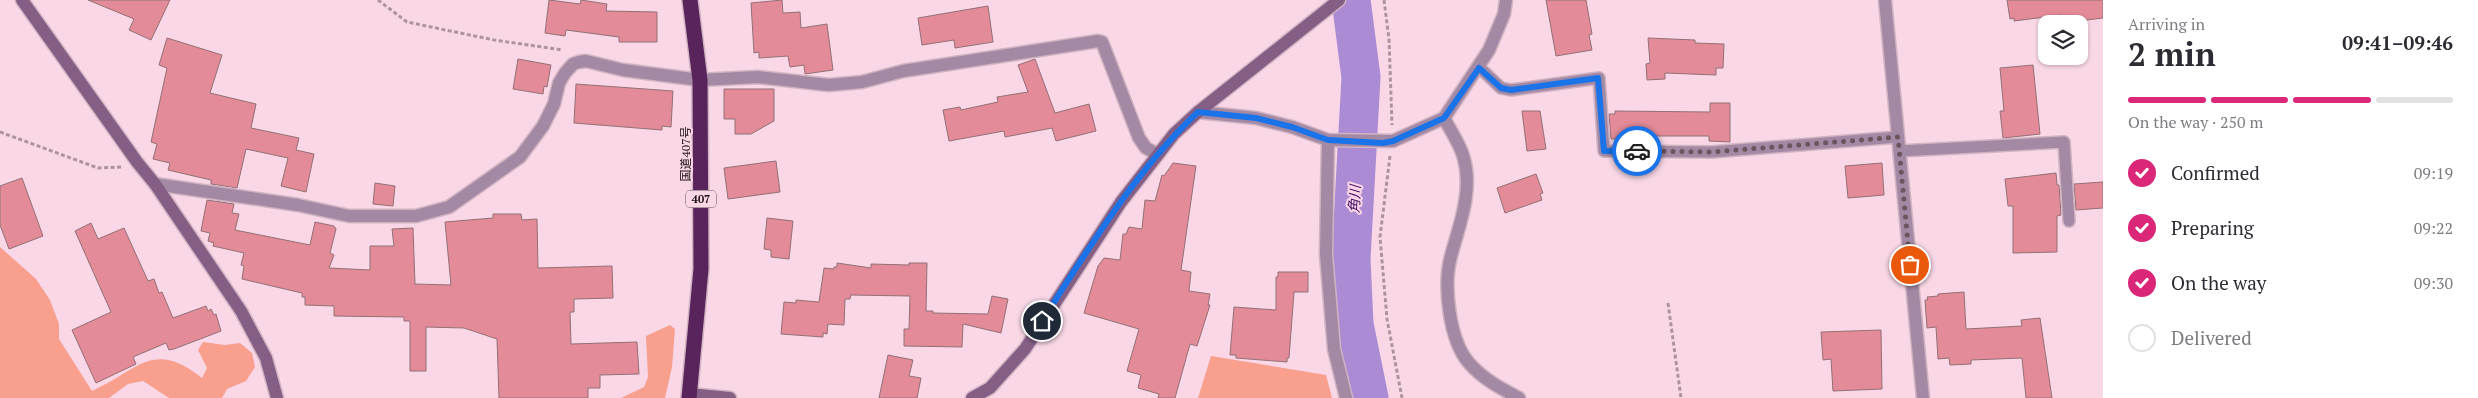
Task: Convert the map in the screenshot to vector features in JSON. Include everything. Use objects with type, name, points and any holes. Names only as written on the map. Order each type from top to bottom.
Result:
[{"type":"highway","name":"国道407号","points":[[689,396],[701,269],[700,80],[690,0]]},
{"type":"street","points":[[22,0],[137,162],[155,184],[241,311],[266,358],[277,398]]},
{"type":"street","points":[[972,398],[990,388],[1024,350],[1122,202],[1157,154],[1198,112],[1339,0]]},
{"type":"street","points":[[1198,112],[1256,118],[1292,127],[1331,141],[1388,142],[1444,118],[1479,68],[1498,30],[1506,0]]},
{"type":"street","points":[[1885,0],[1923,398]]},
{"type":"street","points":[[155,184],[298,205],[349,216],[416,216],[449,207],[520,157],[543,126],[554,104],[560,83],[572,64],[586,61],[623,70],[700,80],[758,77],[829,84],[862,82],[903,70],[1098,41],[1102,42],[1139,138],[1146,148],[1157,154]]},
{"type":"street","points":[[1444,118],[1464,158],[1467,190],[1450,258],[1446,295],[1454,331],[1468,361],[1488,381],[1519,398]]},
{"type":"street","points":[[1331,141],[1326,254],[1334,349],[1346,398]]},
{"type":"street","points":[[689,396],[730,398]]},
{"type":"lane","points":[[1479,68],[1501,88],[1511,90],[1598,78],[1604,151],[1712,152],[1898,137]]},
{"type":"lane","points":[[1900,151],[2064,142],[2069,221]]},
{"type":"path","points":[[378,0],[407,22],[494,40],[559,49],[586,61]]},
{"type":"path","points":[[1384,0],[1389,39],[1388,142],[1380,237],[1387,319],[1402,398]]},
{"type":"path","points":[[0,132],[98,168],[111,169],[137,162]]},
{"type":"path","points":[[1668,303],[1681,398]]},
{"type":"shaded area","points":[[0,247],[36,279],[50,300],[59,324],[59,339],[92,391],[134,367],[158,359],[185,366],[202,378],[207,368],[198,350],[203,342],[225,345],[240,343],[252,353],[255,367],[246,381],[227,389],[222,398],[169,398],[143,381],[128,384],[109,398],[0,398]]},
{"type":"shaded area","points":[[670,325],[675,329],[672,367],[665,398],[621,398],[644,387],[648,377],[646,336]]},
{"type":"shaded area","points":[[1211,356],[1326,375],[1332,398],[1198,398]]},
{"type":"building","points":[[88,0],[170,0],[151,40],[129,30],[134,19]]},
{"type":"building","points":[[549,0],[580,4],[581,0],[607,4],[606,11],[657,12],[657,42],[619,42],[619,37],[566,30],[565,36],[545,33]]},
{"type":"building","points":[[782,0],[783,13],[800,12],[801,28],[827,24],[833,70],[805,74],[804,65],[790,67],[788,56],[759,58],[759,52],[754,53],[751,3]]},
{"type":"building","points":[[1546,0],[1586,0],[1592,34],[1589,35],[1592,50],[1556,56]]},
{"type":"building","points":[[2007,0],[2103,0],[2103,18],[2088,20],[2088,15],[2038,15],[2038,18],[2014,21],[2014,18],[2010,19]]},
{"type":"building","points":[[988,6],[993,42],[955,48],[954,40],[922,45],[918,18]]},
{"type":"building","points":[[167,38],[222,55],[210,93],[256,104],[251,128],[299,138],[296,150],[314,154],[306,192],[281,186],[288,158],[246,149],[237,188],[211,184],[211,180],[168,170],[170,163],[153,159],[157,144],[151,142],[167,68],[159,65]]},
{"type":"building","points":[[1648,38],[1695,40],[1695,43],[1724,44],[1723,68],[1716,68],[1716,75],[1665,73],[1665,79],[1647,80],[1646,64],[1650,63]]},
{"type":"building","points":[[518,59],[551,65],[547,87],[544,86],[543,94],[513,89]]},
{"type":"building","points":[[1035,59],[1055,113],[1089,104],[1096,131],[1056,141],[1052,128],[1005,137],[1004,131],[949,141],[943,110],[960,107],[961,110],[998,102],[997,97],[1028,92],[1018,65]]},
{"type":"building","points":[[2033,65],[2040,134],[2003,138],[2000,111],[2004,111],[2000,68]]},
{"type":"building","points":[[576,84],[673,91],[671,127],[662,126],[662,130],[574,123]]},
{"type":"building","points":[[724,89],[774,89],[774,121],[751,134],[735,134],[735,119],[724,119]]},
{"type":"building","points":[[1710,103],[1730,103],[1730,142],[1709,141],[1709,136],[1652,136],[1652,139],[1611,139],[1609,114],[1615,114],[1615,111],[1710,112]]},
{"type":"building","points":[[1522,111],[1540,111],[1546,149],[1527,151]]},
{"type":"building","points":[[776,161],[780,192],[728,199],[724,168]]},
{"type":"building","points":[[1173,163],[1196,166],[1181,270],[1191,272],[1189,291],[1210,294],[1208,305],[1210,305],[1197,346],[1190,344],[1175,398],[1158,398],[1159,394],[1138,388],[1141,375],[1127,371],[1139,329],[1084,313],[1098,266],[1104,258],[1120,260],[1123,234],[1126,234],[1129,227],[1142,229],[1145,200],[1155,201],[1162,175],[1164,176]]},
{"type":"building","points":[[1882,163],[1884,195],[1848,198],[1845,166]]},
{"type":"building","points":[[2056,173],[2057,185],[2059,185],[2061,215],[2057,216],[2057,252],[2013,253],[2013,206],[2008,206],[2005,179]]},
{"type":"building","points":[[1536,174],[1543,193],[1540,194],[1542,200],[1505,213],[1497,188]]},
{"type":"building","points":[[22,178],[43,236],[9,249],[0,225],[0,186]]},
{"type":"building","points":[[2103,182],[2103,208],[2076,210],[2074,184]]},
{"type":"building","points":[[375,183],[395,186],[393,206],[373,204]]},
{"type":"building","points":[[207,200],[234,204],[232,213],[239,214],[235,230],[310,245],[315,222],[334,226],[336,229],[330,253],[334,255],[329,268],[370,270],[370,246],[394,246],[392,229],[413,228],[415,284],[451,285],[445,222],[493,218],[493,214],[521,214],[522,220],[537,219],[538,268],[612,266],[613,298],[574,299],[574,312],[570,312],[571,344],[637,342],[639,374],[600,375],[600,388],[588,388],[588,398],[499,398],[497,339],[464,328],[426,327],[426,371],[410,371],[410,321],[404,321],[404,317],[334,316],[334,306],[305,305],[305,297],[302,297],[302,293],[242,279],[244,266],[241,265],[244,253],[213,246],[214,243],[208,241],[210,233],[201,231]]},
{"type":"building","points":[[767,218],[793,221],[789,259],[771,257],[771,250],[764,249]]},
{"type":"building","points":[[91,223],[98,239],[124,228],[148,281],[154,279],[159,293],[162,292],[173,318],[206,306],[208,311],[211,309],[214,315],[216,314],[221,331],[174,349],[169,350],[166,343],[133,357],[136,364],[96,383],[72,330],[111,312],[75,231]]},
{"type":"building","points":[[837,263],[871,268],[871,264],[909,265],[909,263],[927,263],[926,311],[933,311],[933,313],[988,314],[992,296],[1008,299],[1001,333],[963,324],[962,347],[904,346],[904,329],[909,329],[910,296],[851,295],[850,299],[845,299],[844,325],[828,324],[827,334],[823,333],[823,337],[781,334],[784,302],[796,303],[796,300],[819,302],[824,268],[834,269],[834,267],[837,267]]},
{"type":"building","points":[[1278,272],[1308,272],[1308,292],[1294,292],[1289,358],[1287,358],[1287,362],[1236,358],[1236,355],[1230,355],[1234,307],[1276,310],[1276,277],[1278,277]]},
{"type":"building","points":[[1964,292],[1966,329],[2022,326],[2021,320],[2040,318],[2052,398],[2026,398],[2022,358],[1971,360],[1971,364],[1950,365],[1949,358],[1938,359],[1936,327],[1927,328],[1925,300],[1928,300],[1927,297],[1938,296],[1938,294]]},
{"type":"building","points":[[1881,330],[1882,389],[1833,391],[1831,359],[1823,360],[1821,332]]},
{"type":"building","points":[[888,355],[913,360],[909,376],[921,378],[917,398],[879,398]]},
{"type":"waterway","name":"角川","points":[[1351,0],[1361,77],[1351,259],[1354,324],[1369,398]]},
{"type":"way so far","points":[[1637,151],[1712,152],[1898,137],[1910,265]]},
{"type":"route","points":[[1042,321],[1122,202],[1157,154],[1174,134],[1198,112],[1256,118],[1292,127],[1328,140],[1383,143],[1393,141],[1444,118],[1479,68],[1501,88],[1511,90],[1598,78],[1604,151],[1637,151]]}]
